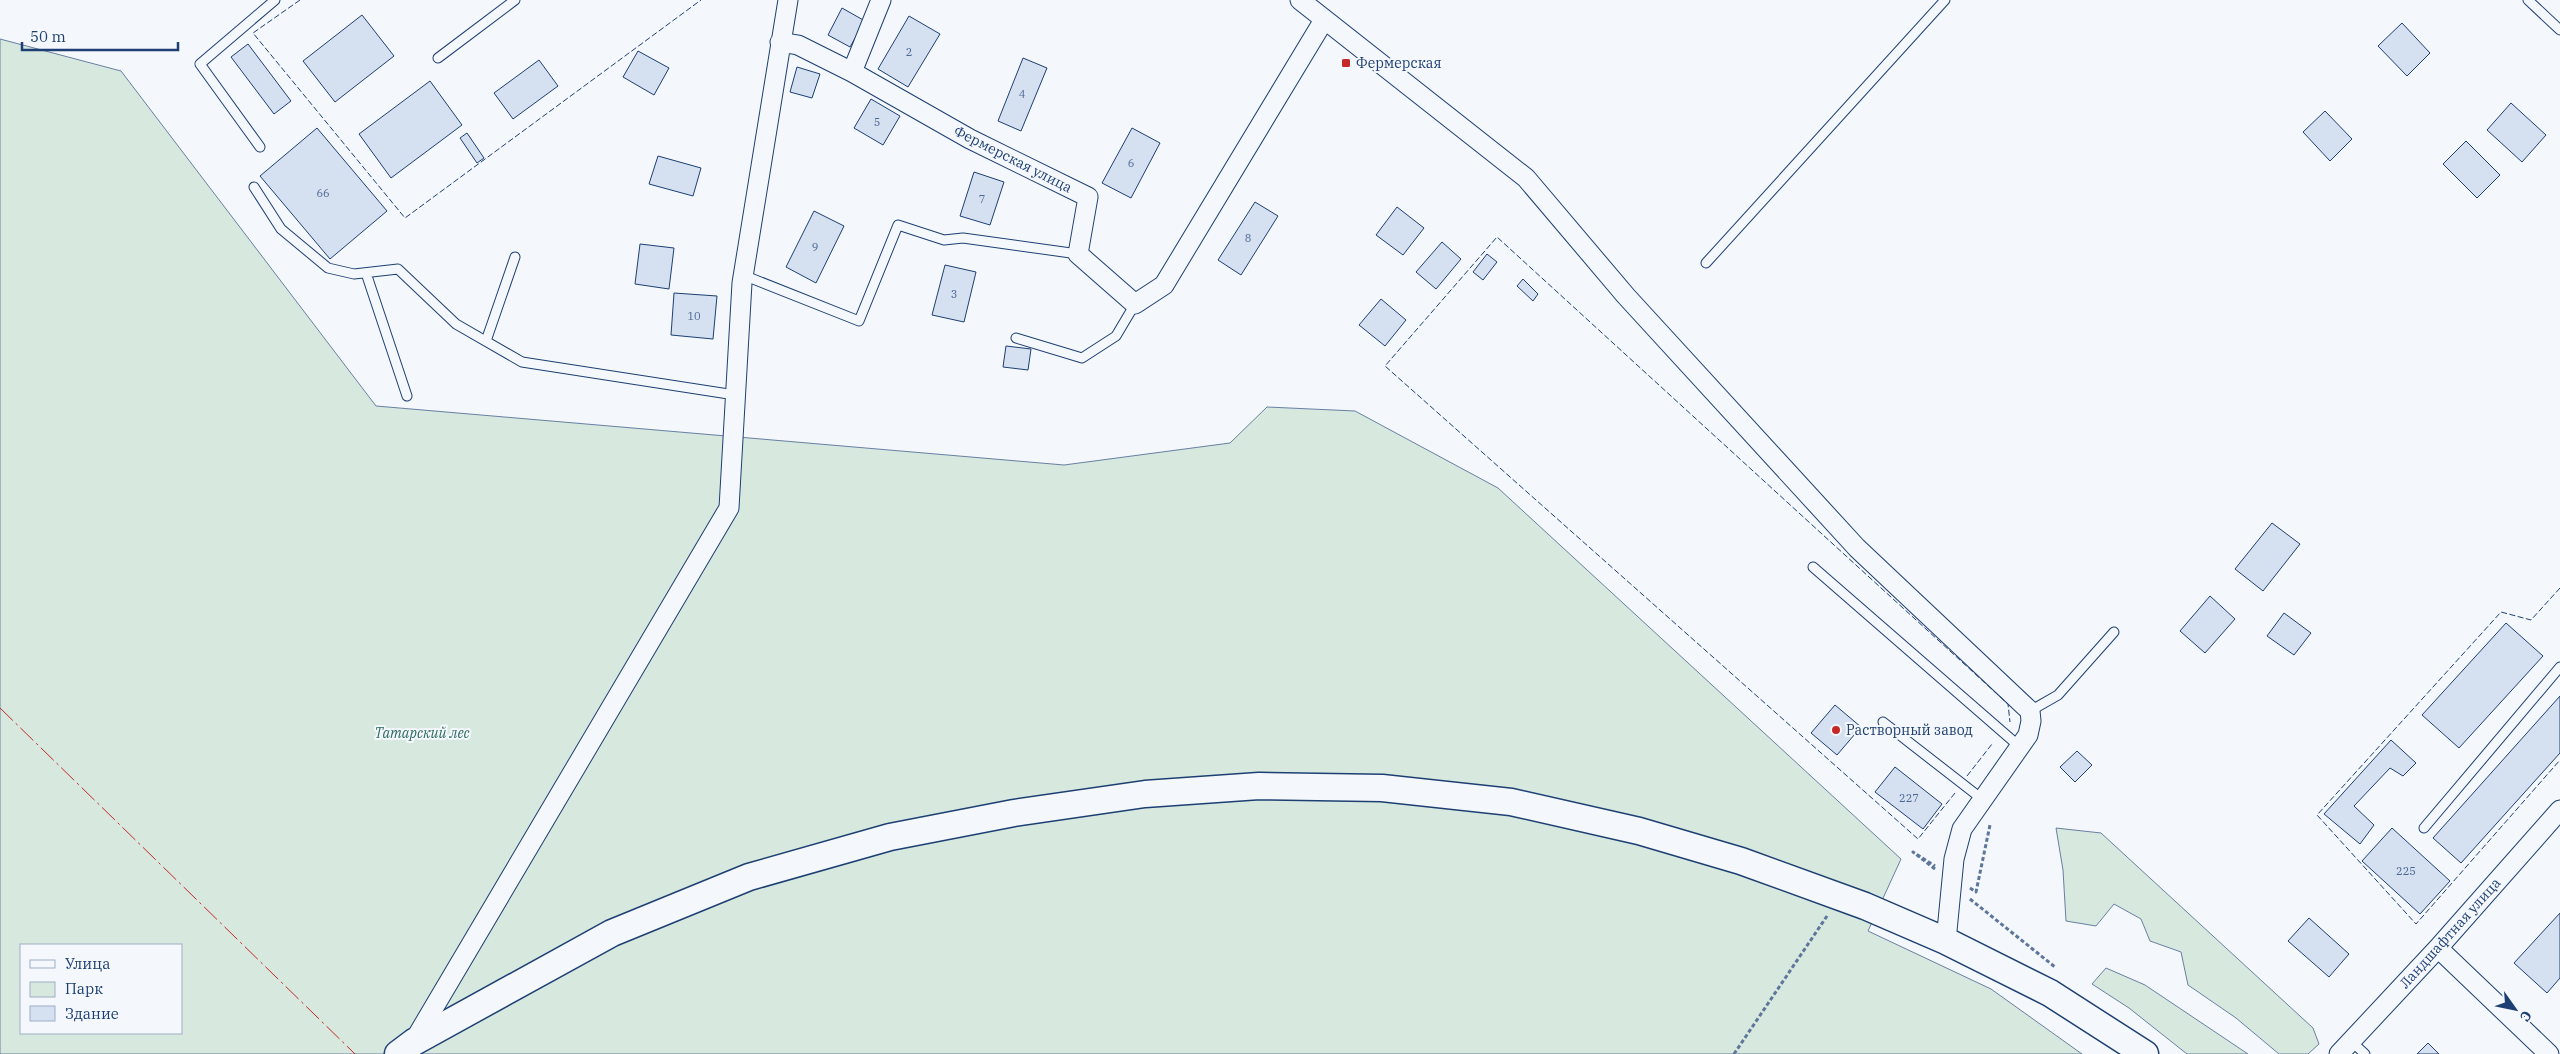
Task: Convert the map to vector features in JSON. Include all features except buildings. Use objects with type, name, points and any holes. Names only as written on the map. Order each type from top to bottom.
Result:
[{"type":"main road","points":[[406,1048],[612,933],[749,877],[890,837],[1014,813],[1145,794],[1259,786],[1373,788],[1511,802],[1639,830],[1741,861],[1840,897],[1946,941],[2050,993],[2145,1054]]},
{"type":"street","points":[[406,1048],[729,508],[743,275],[788,0]]},
{"type":"street","points":[[852,72],[881,0]]},
{"type":"street","points":[[1300,0],[1526,178],[1626,296],[1857,548],[2030,711],[2031,722],[2028,736],[1962,829],[1954,859],[1946,941]]},
{"type":"street","points":[[1078,254],[1135,304],[1164,285],[1324,20]]},
{"type":"street","name":"Фермерская улица","points":[[780,42],[798,45],[852,72],[970,139],[1088,197],[1078,254]]},
{"type":"street","name":"Ландшафтная улица","points":[[2345,1048],[2438,948],[2560,810]]},
{"type":"street","points":[[2438,948],[2549,1054]]},
{"type":"lane","points":[[260,146],[200,64],[275,0]]},
{"type":"lane","points":[[438,58],[515,0]]},
{"type":"lane","points":[[1706,263],[1945,0]]},
{"type":"lane","points":[[2528,0],[2560,30]]},
{"type":"lane","points":[[254,187],[281,229],[328,268],[354,274],[398,269],[456,324],[522,362],[735,395]]},
{"type":"lane","points":[[743,275],[859,321],[898,225],[944,240],[962,238],[1078,254]]},
{"type":"lane","points":[[486,341],[515,257]]},
{"type":"lane","points":[[366,273],[406,396]]},
{"type":"lane","points":[[1016,338],[1082,358],[1116,336],[1135,304]]},
{"type":"lane","points":[[1813,567],[2020,748]]},
{"type":"lane","points":[[2030,711],[2058,695],[2114,632]]},
{"type":"lane","points":[[2424,828],[2560,667]]},
{"type":"lane","points":[[1883,722],[1982,799]]},
{"type":"lane","points":[[2345,1048],[2365,1054]]},
{"type":"path","points":[[1968,887],[1976,892],[1989,826],[1994,818]]},
{"type":"path","points":[[1936,869],[1913,852],[1936,869]]},
{"type":"path","points":[[1965,895],[2062,974]]},
{"type":"path","points":[[1734,1054],[1840,897]]},
{"type":"green space","name":"Татарский лес","points":[[0,39],[121,71],[376,406],[1064,465],[1230,443],[1267,407],[1355,411],[1498,488],[1901,859],[1868,931],[1991,989],[2082,1054],[0,1054]]},
{"type":"green space","points":[[2056,828],[2101,833],[2313,1028],[2319,1044],[2308,1054],[2279,1054],[2236,1018],[2188,985],[2181,952],[2150,941],[2141,919],[2114,904],[2096,926],[2066,921],[2063,870]]},
{"type":"green space","points":[[2106,968],[2145,985],[2248,1054],[2187,1054],[2129,1008],[2092,984]]},
{"type":"fence","points":[[300,0],[253,33],[405,218],[701,0]]},
{"type":"fence","points":[[1955,793],[1918,839],[1385,366],[1497,237],[2008,704],[2010,722]]},
{"type":"fence","points":[[2560,588],[2531,620],[2501,612],[2317,815],[2416,924],[2560,760]]},
{"type":"fence","points":[[1967,776],[1992,744]]},
{"type":"power","points":[[0,708],[355,1054]]},
{"type":"place","name":"Фермерская","points":[[1346,63]]},
{"type":"place","name":"Растворный завод","points":[[1836,730]]}]
